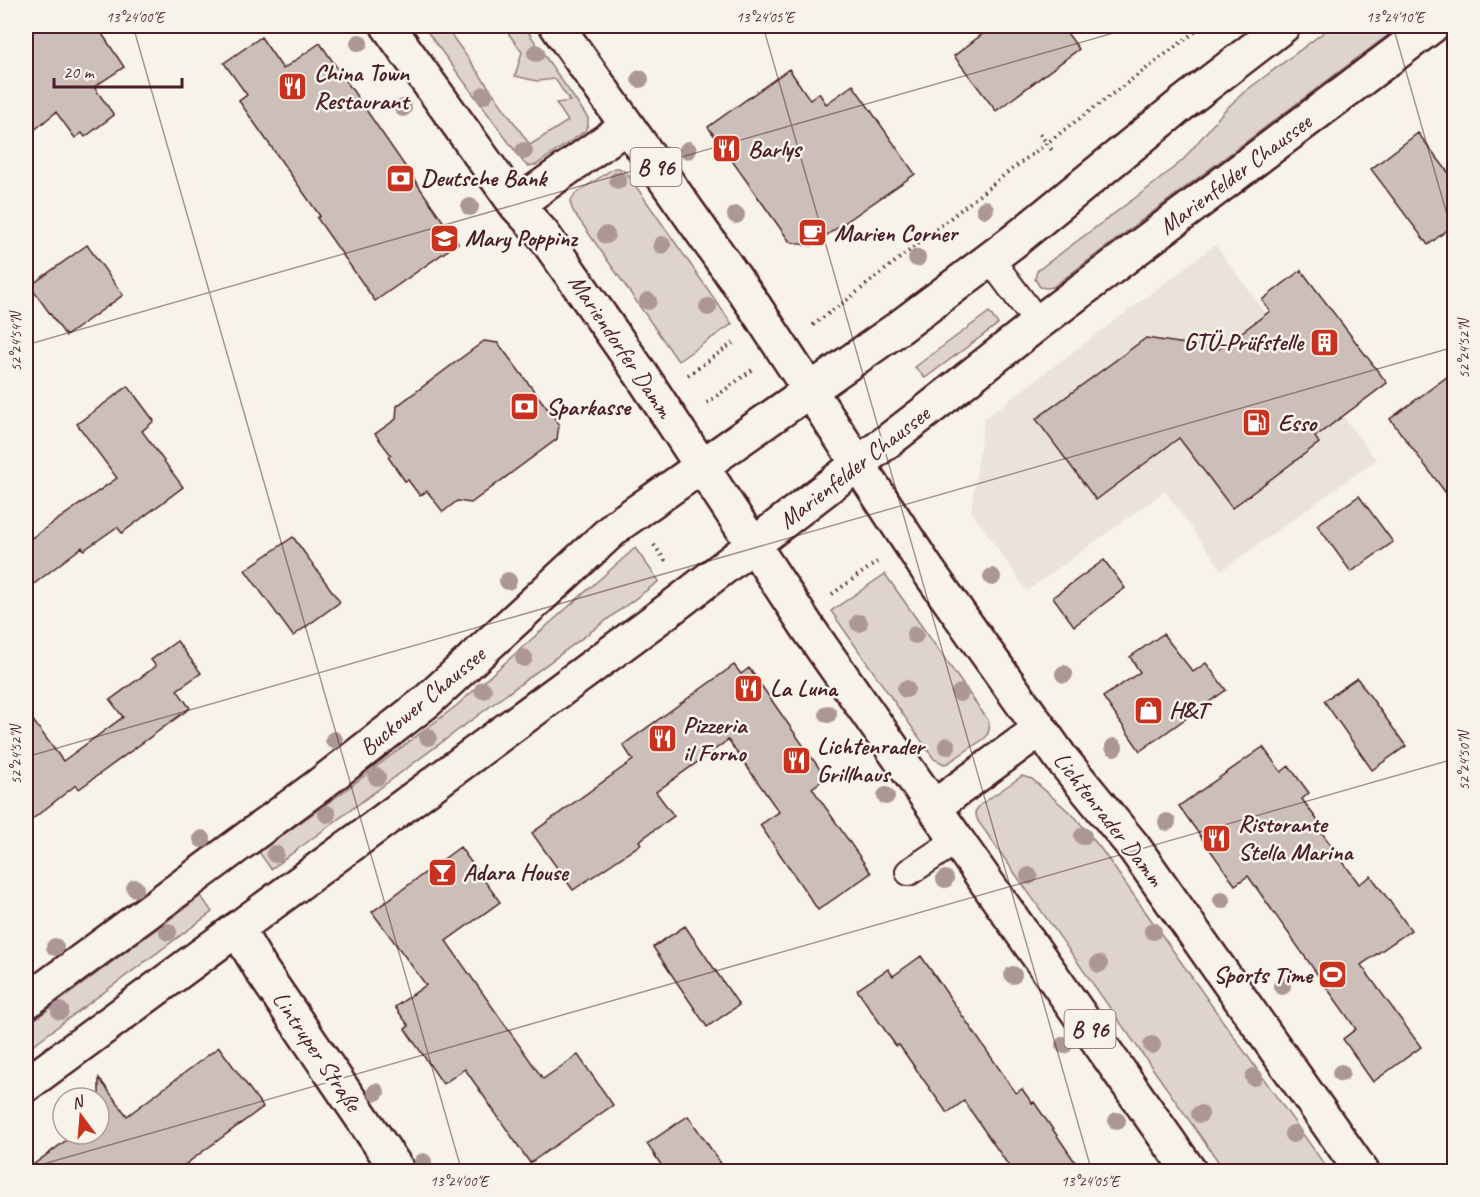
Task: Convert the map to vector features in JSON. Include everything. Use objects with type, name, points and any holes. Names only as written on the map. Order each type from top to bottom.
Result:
[{"type":"main road","name":"Mariendorfer Damm","points":[[388,26],[516,205],[542,233],[702,466]]},
{"type":"main road","name":"B 96","points":[[557,26],[782,347],[858,464]]},
{"type":"main road","points":[[809,391],[900,327],[1014,241],[1182,104],[1283,26]]},
{"type":"main road","name":"Marienfelder Chaussee","points":[[754,545],[1038,323],[1432,26]]},
{"type":"main road","points":[[516,205],[627,126]]},
{"type":"main road","name":"Buckower Chaussee","points":[[26,1002],[318,786],[426,702],[618,525],[809,391]]},
{"type":"main road","name":"Lichtenrader Damm","points":[[858,464],[927,569],[1040,729],[1133,846],[1362,1172]]},
{"type":"main road","name":"B 96","points":[[702,466],[808,628],[1190,1172]]},
{"type":"main road","points":[[26,1084],[754,545]]},
{"type":"main road","points":[[934,807],[1040,729]]},
{"type":"main road","name":"Lintruper Straße","points":[[237,929],[262,971],[399,1172]]},
{"type":"lane","points":[[990,259],[1038,323]]},
{"type":"lane","points":[[909,872],[957,840]]},
{"type":"path","points":[[707,404],[847,300],[1007,173],[1203,26]]},
{"type":"path","points":[[1040,134],[1054,153]]},
{"type":"path","points":[[687,375],[738,339]]},
{"type":"path","points":[[649,538],[671,569]]},
{"type":"path","points":[[824,599],[877,562]]},
{"type":"shaded area","points":[[423,26],[445,26],[530,145],[568,121],[556,103],[570,101],[555,79],[537,81],[515,76],[522,52],[503,26],[524,26],[588,118],[585,131],[536,165],[528,166]]},
{"type":"shaded area","points":[[1332,26],[1400,26],[1053,287],[1040,287],[1035,279],[1037,271],[1183,160],[1224,111],[1243,93]]},
{"type":"shaded area","points":[[614,168],[626,172],[732,324],[678,361],[573,211],[570,202],[575,194]]},
{"type":"shaded area","points":[[1215,245],[1376,460],[1222,570],[1165,491],[1027,591],[971,511],[984,419]]},
{"type":"shaded area","points":[[989,312],[998,324],[925,378],[915,367]]},
{"type":"shaded area","points":[[635,548],[659,581],[271,869],[259,852],[339,795],[456,706]]},
{"type":"shaded area","points":[[885,574],[988,720],[989,729],[985,738],[948,763],[944,764],[934,759],[831,611]]},
{"type":"shaded area","points":[[1022,776],[1032,779],[1076,818],[1101,849],[1329,1171],[1225,1171],[978,821],[975,812],[980,805]]},
{"type":"shaded area","points":[[201,896],[212,912],[26,1050],[26,1026]]},
{"type":"building","points":[[26,26],[97,26],[124,67],[94,87],[114,115],[85,137],[82,133],[75,138],[56,112],[26,137]]},
{"type":"building","points":[[993,26],[1062,26],[1079,49],[996,111],[954,56]]},
{"type":"building","points":[[261,37],[283,69],[320,43],[458,243],[375,301],[317,218],[320,216],[239,101],[247,95],[224,63]]},
{"type":"building","points":[[789,69],[810,100],[819,93],[826,104],[853,85],[915,174],[811,246],[790,242],[708,127]]},
{"type":"building","points":[[1418,133],[1455,181],[1455,224],[1428,245],[1371,169]]},
{"type":"building","points":[[87,245],[123,295],[66,336],[30,286]]},
{"type":"building","points":[[1301,270],[1387,383],[1315,437],[1319,443],[1232,508],[1179,438],[1096,500],[1036,419],[1146,338],[1219,349],[1270,311],[1262,300]]},
{"type":"building","points":[[484,341],[498,343],[559,424],[557,439],[471,503],[457,501],[443,512],[427,491],[420,496],[408,480],[405,481],[388,457],[391,455],[375,434],[396,419],[397,406]]},
{"type":"building","points":[[1455,371],[1455,505],[1390,419]]},
{"type":"building","points":[[128,386],[154,421],[142,431],[183,487],[122,533],[117,527],[84,550],[82,547],[26,590],[26,542],[117,478],[77,424]]},
{"type":"building","points":[[1359,496],[1393,542],[1351,572],[1317,525]]},
{"type":"building","points":[[293,537],[340,602],[293,636],[245,570]]},
{"type":"building","points":[[1104,560],[1125,588],[1074,626],[1053,597]]},
{"type":"building","points":[[1163,634],[1193,672],[1206,663],[1226,690],[1140,751],[1103,697],[1140,672],[1130,657]]},
{"type":"building","points":[[177,641],[201,673],[177,690],[190,708],[79,789],[76,785],[26,824],[26,711],[63,761],[123,717],[110,700],[156,666],[151,660]]},
{"type":"building","points":[[734,665],[741,674],[749,668],[826,778],[812,788],[871,873],[818,910],[760,825],[779,812],[728,740],[656,792],[674,816],[639,841],[641,844],[573,890],[532,833],[633,760],[623,745]]},
{"type":"building","points":[[1357,678],[1406,746],[1372,770],[1324,701]]},
{"type":"building","points":[[1263,747],[1281,772],[1289,766],[1309,793],[1302,799],[1320,824],[1317,826],[1359,884],[1371,876],[1411,930],[1361,965],[1421,1047],[1373,1082],[1343,1039],[1356,1029],[1248,876],[1235,885],[1179,806]]},
{"type":"building","points":[[460,847],[500,902],[446,941],[543,1079],[578,1055],[613,1105],[530,1163],[465,1069],[443,1084],[405,1029],[409,1026],[395,1007],[426,985],[372,912]]},
{"type":"building","points":[[685,926],[739,1005],[707,1027],[653,947]]},
{"type":"building","points":[[921,956],[1016,1093],[1022,1089],[1032,1103],[1034,1102],[1082,1172],[1013,1172],[964,1101],[947,1113],[899,1045],[896,1046],[857,990],[888,969],[893,976]]},
{"type":"building","points":[[219,1047],[263,1107],[175,1172],[26,1172],[59,1146],[111,1146],[111,1094],[127,1116]]},
{"type":"building","points":[[99,1078],[105,1086],[99,1086]]},
{"type":"building","points":[[688,1116],[727,1172],[666,1172],[647,1144]]},
{"type":"place","name":"China Town Restaurant","points":[[293,87]]},
{"type":"place","name":"Barlys","points":[[727,149]]},
{"type":"place","name":"Deutsche Bank","points":[[400,178]]},
{"type":"place","name":"Marien Corner","points":[[813,233]]},
{"type":"place","name":"Mary Poppinz","points":[[444,238]]},
{"type":"place","name":"GTÜ-Prüfstelle","points":[[1324,342]]},
{"type":"place","name":"Sparkasse","points":[[525,407]]},
{"type":"place","name":"Esso","points":[[1257,423]]},
{"type":"place","name":"La Luna","points":[[749,688]]},
{"type":"place","name":"H&T","points":[[1148,710]]},
{"type":"place","name":"Pizzeria il Forno","points":[[662,739]]},
{"type":"place","name":"Lichtenrader Grillhaus","points":[[796,760]]},
{"type":"place","name":"Ristorante Stella Marina","points":[[1217,838]]},
{"type":"place","name":"Adara House","points":[[442,872]]},
{"type":"place","name":"Sports Time","points":[[1333,975]]}]
